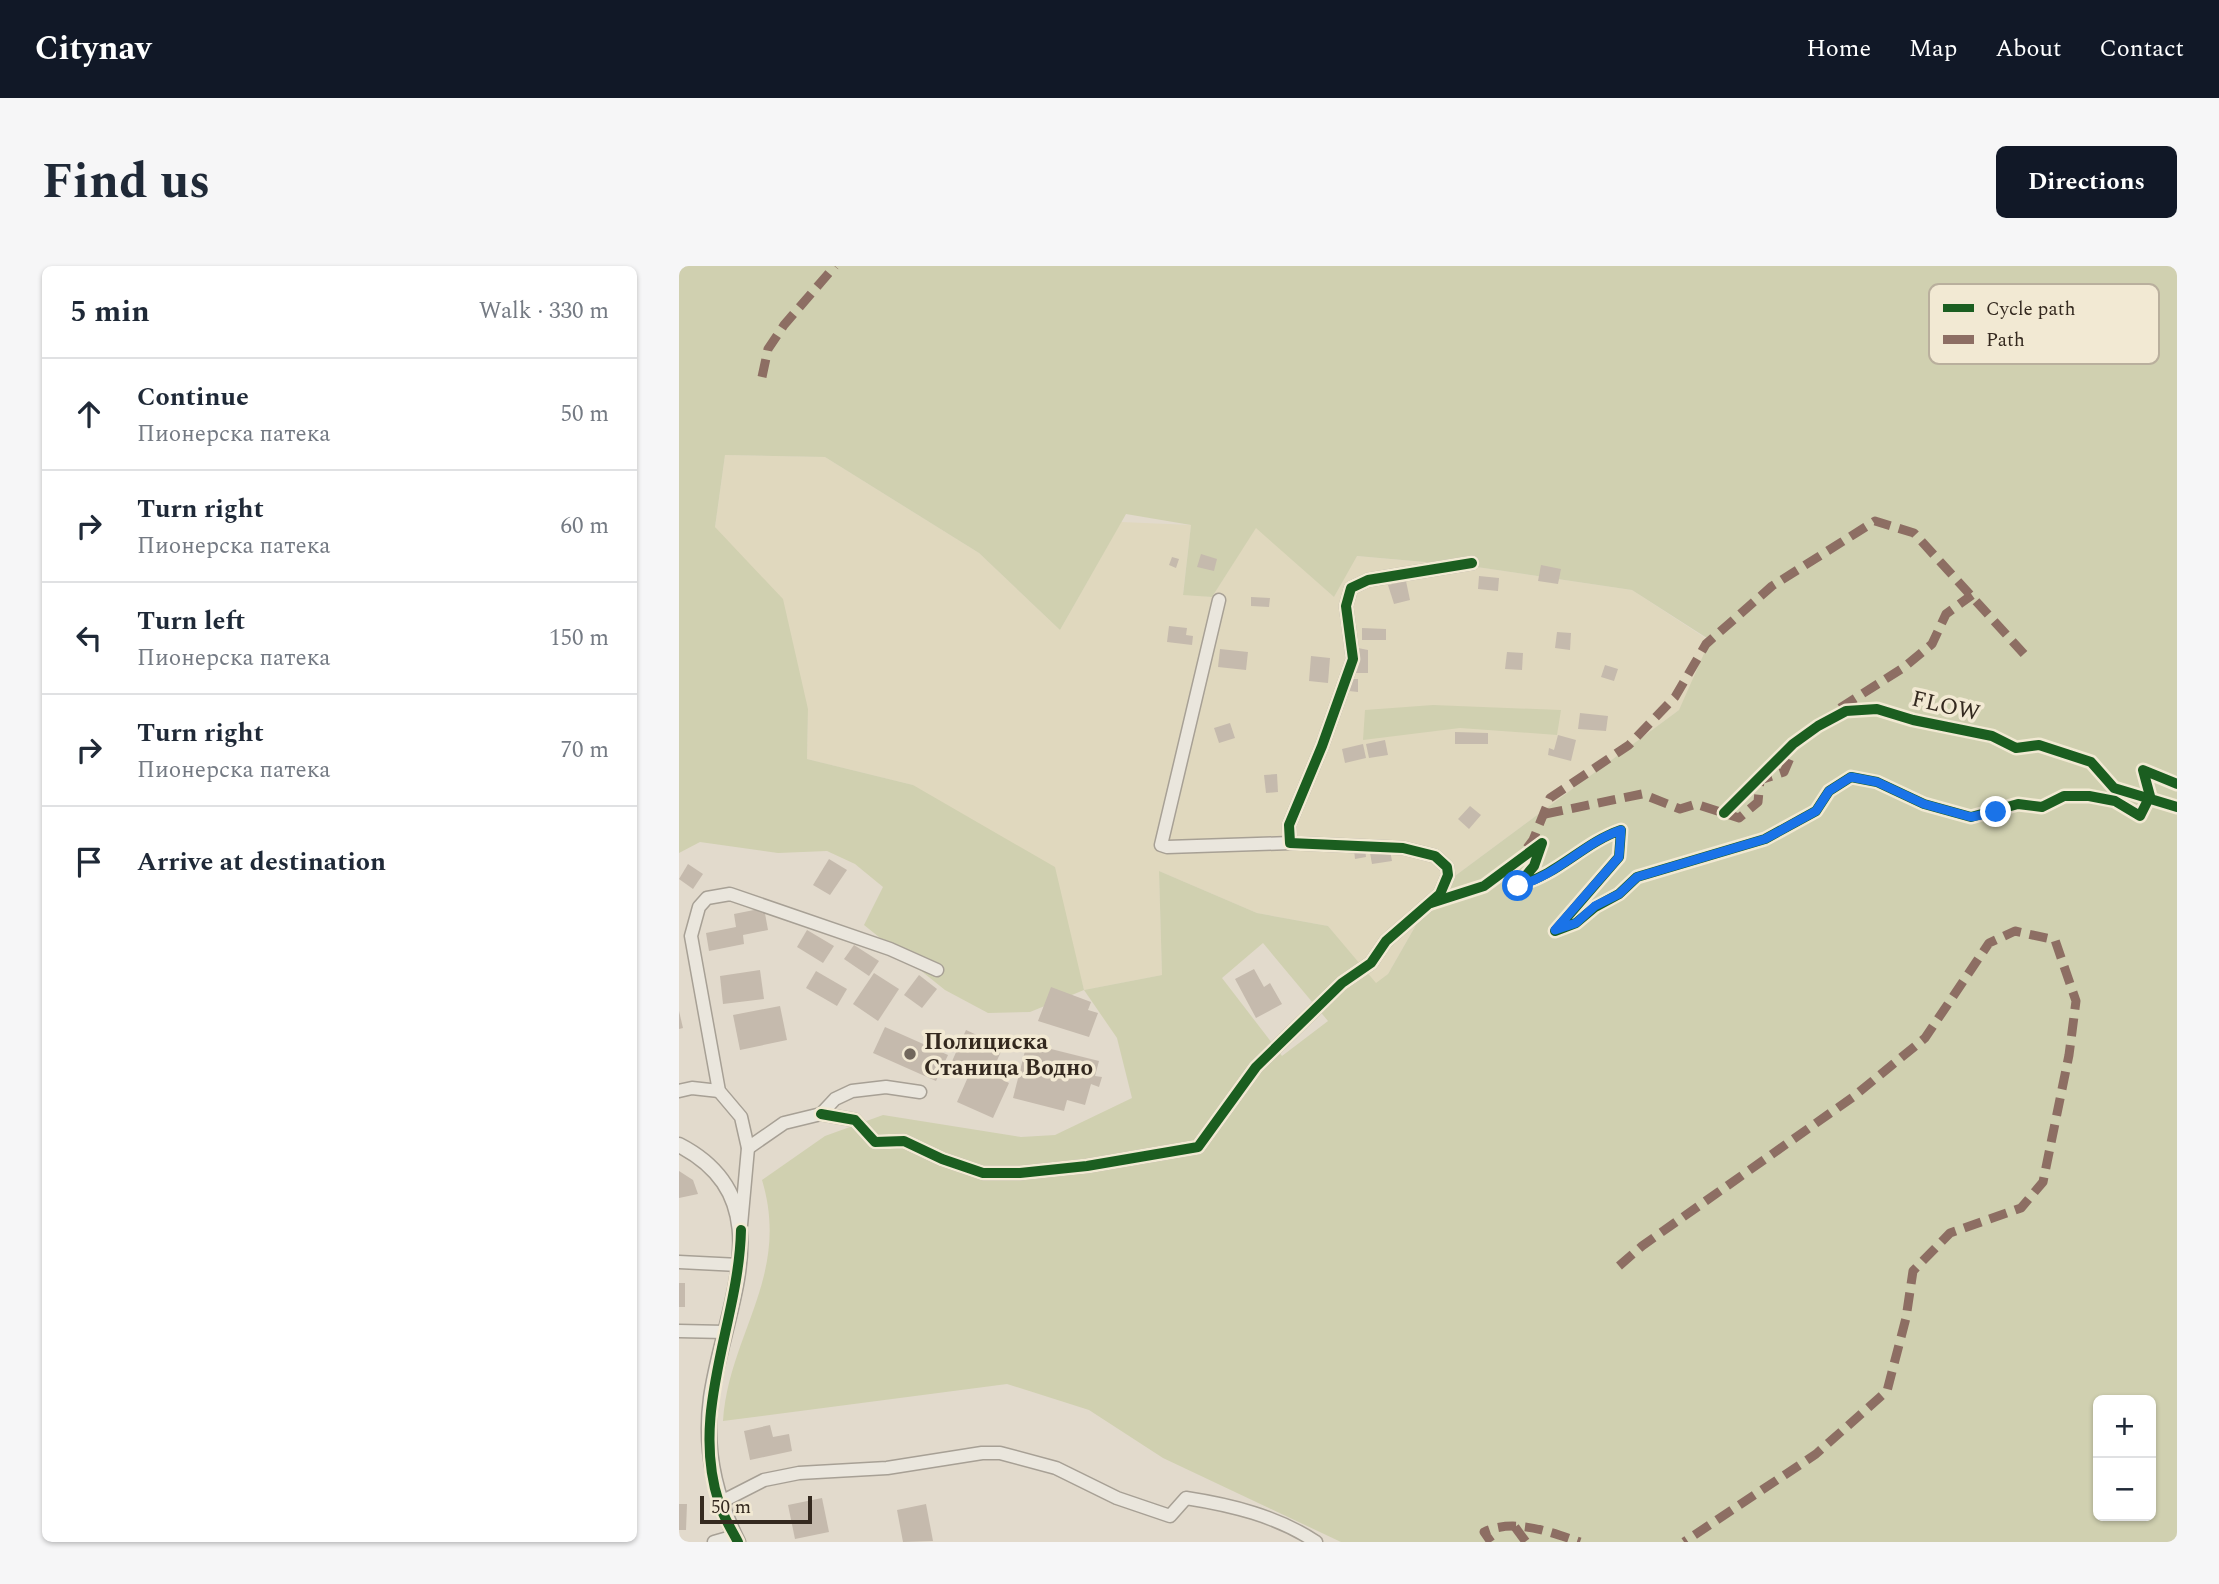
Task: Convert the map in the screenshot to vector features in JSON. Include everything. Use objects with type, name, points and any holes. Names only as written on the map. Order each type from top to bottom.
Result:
[{"type":"street","points":[[1290,843],[1289,825],[1322,747],[1353,659],[1346,606],[1351,588],[1368,580],[1472,563]]},
{"type":"street","points":[[748,1148],[784,1123],[821,1114],[855,1120],[875,1142],[904,1141],[942,1159],[983,1172],[1020,1173],[1087,1166],[1198,1147],[1256,1067],[1342,983],[1371,963],[1386,941],[1440,894],[1448,875],[1447,867],[1435,856],[1403,848],[1290,843],[1167,848],[1161,845],[1219,600]]},
{"type":"street","points":[[714,1542],[736,1539],[719,1503],[709,1428],[711,1398],[739,1265],[748,1148],[741,1117],[719,1091],[691,936],[695,914],[707,898],[730,894],[890,949],[937,970]]},
{"type":"street","points":[[821,1114],[835,1099],[852,1091],[886,1087],[920,1093]]},
{"type":"street","points":[[679,1091],[692,1088],[719,1091]]},
{"type":"street","points":[[679,1145],[703,1159],[725,1181],[735,1202],[741,1230]]},
{"type":"street","points":[[679,1262],[739,1265]]},
{"type":"street","points":[[679,1331],[725,1332]]},
{"type":"street","points":[[719,1503],[764,1480],[799,1473],[887,1468],[982,1453],[1000,1453],[1056,1468],[1117,1498],[1170,1516],[1186,1498],[1233,1506],[1298,1530],[1316,1542]]},
{"type":"shaded area","points":[[725,455],[825,457],[979,553],[1060,630],[1121,522],[1191,525],[1183,594],[1212,597],[1256,527],[1334,597],[1356,556],[1470,566],[1632,590],[1713,643],[1679,710],[1436,890],[1388,974],[1376,985],[1328,926],[1257,913],[1159,871],[1162,975],[1084,990],[1072,946],[913,785],[807,759],[808,709],[715,527]]},
{"type":"green space","points":[[679,266],[2177,266],[2177,1542],[1341,1542],[1163,1458],[1089,1410],[1007,1384],[723,1421],[728,1389],[756,1304],[769,1246],[769,1214],[762,1180],[825,1136],[883,1115],[1021,1137],[1055,1135],[1132,1098],[1117,1038],[1084,990],[1030,1012],[988,1013],[945,990],[864,925],[883,887],[855,864],[827,851],[778,853],[700,842],[679,853]],"holes":[[[725,455],[825,457],[979,553],[1060,630],[1126,514],[1191,525],[1183,595],[1212,597],[1256,528],[1334,597],[1357,556],[1470,566],[1632,590],[1710,640],[1679,710],[1436,890],[1388,974],[1376,983],[1328,926],[1257,913],[1159,871],[1162,975],[1084,990],[1055,867],[913,785],[807,759],[808,709],[783,599],[715,527]],[[1263,943],[1328,1021],[1282,1056],[1222,978]]]},
{"type":"green space","points":[[1433,705],[1561,710],[1557,735],[1460,728],[1363,740],[1365,710]]},
{"type":"building","points":[[1201,554],[1217,559],[1214,571],[1197,567]]},
{"type":"building","points":[[1172,557],[1179,559],[1176,568],[1169,565]]},
{"type":"building","points":[[1541,565],[1561,569],[1558,584],[1538,581]]},
{"type":"building","points":[[1479,576],[1499,578],[1498,591],[1478,589]]},
{"type":"building","points":[[1406,581],[1410,600],[1394,604],[1388,585]]},
{"type":"building","points":[[1251,597],[1270,598],[1269,607],[1251,606]]},
{"type":"building","points":[[1169,626],[1187,628],[1186,635],[1193,636],[1192,645],[1167,642]]},
{"type":"building","points":[[1362,628],[1386,629],[1386,640],[1362,640]]},
{"type":"building","points":[[1557,632],[1571,633],[1570,650],[1555,648]]},
{"type":"building","points":[[1358,648],[1368,650],[1368,673],[1350,673],[1357,660]]},
{"type":"building","points":[[1220,649],[1248,652],[1246,670],[1218,667]]},
{"type":"building","points":[[1507,652],[1523,653],[1522,670],[1505,669]]},
{"type":"building","points":[[1311,656],[1330,658],[1328,683],[1309,681]]},
{"type":"building","points":[[1605,665],[1618,669],[1614,681],[1601,677]]},
{"type":"building","points":[[1349,679],[1358,679],[1358,692],[1349,691]]},
{"type":"building","points":[[1580,713],[1608,716],[1606,731],[1578,729]]},
{"type":"building","points":[[1230,723],[1235,738],[1219,743],[1214,728]]},
{"type":"building","points":[[1455,732],[1488,733],[1488,744],[1455,744]]},
{"type":"building","points":[[1558,735],[1576,740],[1571,761],[1548,755],[1549,748],[1554,750]]},
{"type":"building","points":[[1385,740],[1388,755],[1369,758],[1366,744]]},
{"type":"building","points":[[1363,744],[1366,758],[1345,763],[1342,749]]},
{"type":"building","points":[[1277,774],[1278,792],[1266,793],[1264,775]]},
{"type":"building","points":[[1470,806],[1481,815],[1469,829],[1458,819]]},
{"type":"building","points":[[1365,848],[1366,857],[1355,859],[1354,850]]},
{"type":"building","points":[[1390,850],[1392,861],[1372,864],[1370,853]]},
{"type":"building","points":[[829,859],[847,870],[830,895],[813,885]]},
{"type":"building","points":[[688,864],[703,874],[693,889],[679,879]]},
{"type":"building","points":[[764,908],[768,930],[743,935],[744,944],[709,951],[706,933],[736,927],[734,914]]},
{"type":"building","points":[[807,930],[834,946],[823,963],[797,947]]},
{"type":"building","points":[[854,945],[879,961],[869,976],[844,959]]},
{"type":"building","points":[[1254,969],[1264,987],[1270,983],[1282,1004],[1256,1018],[1235,979]]},
{"type":"building","points":[[760,970],[764,999],[723,1004],[720,976]]},
{"type":"building","points":[[816,971],[847,989],[837,1006],[806,988]]},
{"type":"building","points":[[874,973],[899,989],[878,1021],[853,1004]]},
{"type":"building","points":[[919,975],[937,989],[922,1008],[904,995]]},
{"type":"building","points":[[1051,987],[1091,1002],[1088,1010],[1098,1013],[1089,1037],[1038,1021]]},
{"type":"building","points":[[780,1006],[787,1040],[740,1050],[733,1015]]},
{"type":"building","points":[[679,1011],[683,1028],[679,1029]]},
{"type":"building","name":"Полициска Станица Водно","points":[[885,1027],[948,1055],[936,1081],[873,1053]]},
{"type":"building","points":[[966,1030],[1003,1047],[991,1074],[1009,1083],[993,1118],[957,1102],[968,1077],[949,1068]]},
{"type":"building","points":[[1027,1043],[1099,1061],[1095,1076],[1102,1077],[1099,1087],[1091,1084],[1085,1105],[1067,1100],[1064,1111],[1013,1098]]},
{"type":"building","points":[[679,1171],[693,1180],[698,1194],[679,1198]]},
{"type":"building","points":[[679,1283],[685,1283],[685,1307],[679,1307]]},
{"type":"building","points":[[770,1425],[773,1437],[789,1434],[792,1451],[750,1460],[744,1431]]},
{"type":"building","points":[[822,1498],[829,1532],[795,1539],[788,1505]]},
{"type":"building","points":[[679,1504],[687,1504],[686,1530],[679,1530]]},
{"type":"building","points":[[926,1504],[933,1541],[903,1542],[897,1510]]},
{"type":"marked path","points":[[762,377],[768,349],[784,325],[835,266]]},
{"type":"marked path","points":[[1527,848],[1533,840],[1550,798],[1629,745],[1675,697],[1706,644],[1772,586],[1875,521],[1914,533],[2024,654]]},
{"type":"marked path","points":[[1840,708],[1903,668],[1932,644],[1946,614],[1972,595]]},
{"type":"marked path","points":[[1545,814],[1642,794],[1680,809],[1696,804],[1739,818],[1758,802],[1760,780],[1784,772],[1793,751]]},
{"type":"marked path","points":[[1619,1266],[1642,1246],[1853,1097],[1925,1038],[1989,943],[2015,931],[2055,940],[2076,1001],[2069,1055],[2043,1182],[2021,1208],[1950,1233],[1913,1271],[1906,1318],[1887,1391],[1816,1454],[1684,1542]]},
{"type":"marked path","points":[[1491,1542],[1484,1532],[1508,1526],[1532,1528],[1580,1542]]},
{"type":"marked path","points":[[1515,1527],[1526,1542]]},
{"type":"cycle path","points":[[821,1114],[855,1120],[875,1142],[904,1141],[942,1159],[983,1173],[1020,1173],[1087,1166],[1198,1147],[1256,1067],[1342,983],[1371,963],[1386,941],[1440,894],[1448,875],[1447,867],[1435,856],[1403,848],[1290,843],[1289,825],[1322,746],[1353,659],[1346,606],[1351,588],[1368,580],[1472,563]]},
{"type":"cycle path","name":"FLOW","points":[[1724,813],[1793,744],[1818,726],[1846,711],[1877,709],[1913,720],[1992,736],[2016,748],[2039,745],[2091,762],[2114,788],[2177,807]]},
{"type":"cycle path","points":[[1431,903],[1484,886],[1542,843],[1534,866],[1518,885],[1546,874],[1621,830],[1619,857],[1555,931],[1576,923],[1595,907],[1619,894],[1637,877],[1765,839],[1816,811],[1829,791],[1851,777],[1877,782],[1924,804],[1971,817],[2018,804],[2042,807],[2064,796],[2089,796],[2115,801],[2140,816],[2150,796],[2143,770],[2177,784]]},
{"type":"cycle path","points":[[738,1542],[719,1503],[711,1469],[709,1434],[718,1366],[733,1299],[741,1230]]},
{"type":"place","name":"Полициска Станица Водно","points":[[910,1054]]},
{"type":"route","points":[[1518,886],[1541,880],[1581,854],[1599,838],[1621,830],[1619,857],[1607,874],[1555,930],[1576,923],[1595,906],[1619,894],[1637,877],[1663,867],[1691,862],[1765,839],[1816,811],[1829,791],[1851,777],[1877,782],[1924,804],[1948,808],[1971,817],[1996,812]]}]
